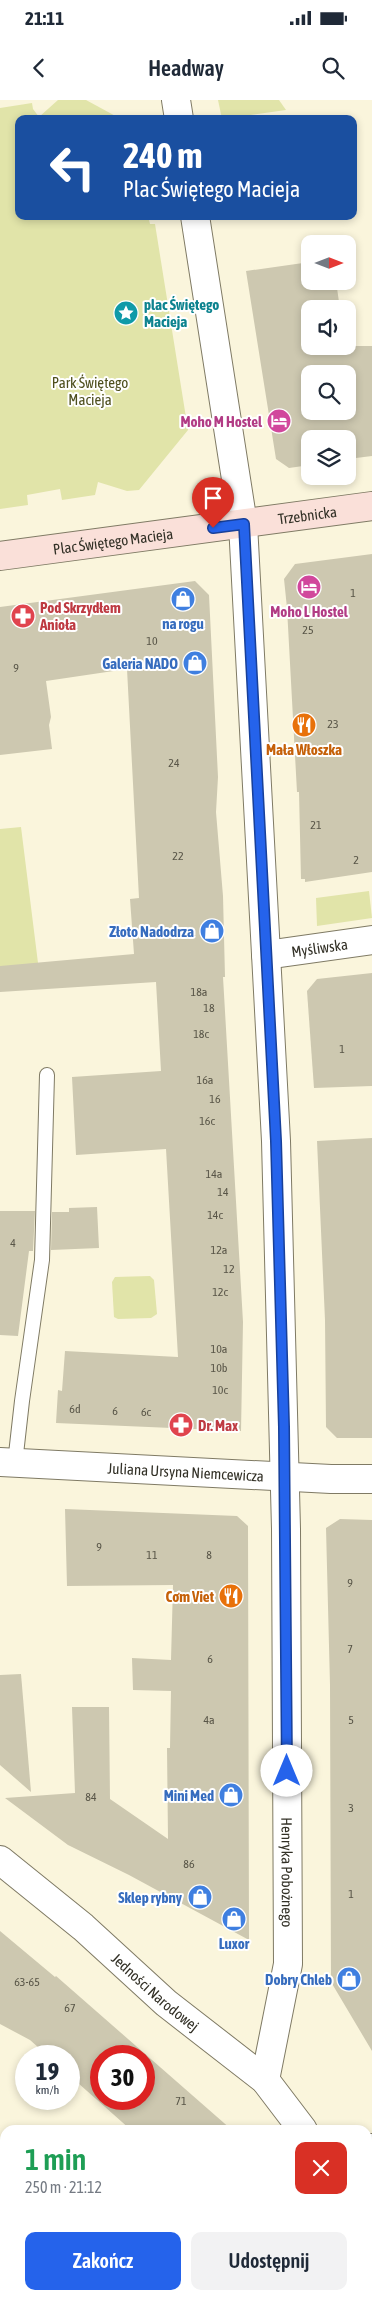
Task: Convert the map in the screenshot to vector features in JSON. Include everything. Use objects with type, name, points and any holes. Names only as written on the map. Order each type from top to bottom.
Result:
[{"type":"street","points":[[176,100],[178,115]]},
{"type":"street","points":[[196,220],[244,524]]},
{"type":"street","name":"Trzebnicka","points":[[244,524],[372,506]]},
{"type":"street","name":"Plac Świętego Macieja","points":[[0,556],[244,524]]},
{"type":"street","name":"Henryka Pobożnego","points":[[244,524],[276,1141],[284,1477],[288,1964],[265,2080]]},
{"type":"street","name":"Myśliwska","points":[[266,955],[372,940]]},
{"type":"street","name":"Juliana Ursyna Niemcewicza","points":[[8,1462],[284,1477],[372,1479]]},
{"type":"street","name":"Jedności Narodowej","points":[[0,1860],[83,1927],[166,2003],[265,2080],[300,2125]]},
{"type":"lane","points":[[8,1462],[42,1260],[47,1075]]},
{"type":"green space","name":"Park Świętego Macieja","points":[[58,100],[86,100],[114,115],[41,115]]},
{"type":"green space","points":[[218,100],[279,100],[286,110],[250,115],[221,115]]},
{"type":"green space","name":"Park Świętego Macieja","points":[[32,103],[33,109],[38,115],[15,115],[15,220],[149,220],[150,224],[155,224],[188,430],[139,490],[127,491],[98,482],[95,495],[62,500],[60,489],[27,495],[28,505],[0,509],[0,108]]},
{"type":"green space","points":[[21,827],[41,987],[0,991],[0,829]]},
{"type":"green space","points":[[369,891],[372,918],[317,926],[316,898]]},
{"type":"green space","points":[[150,1276],[154,1280],[157,1314],[151,1318],[118,1319],[114,1317],[112,1282],[115,1277]]},
{"type":"building","points":[[301,263],[301,290],[337,290],[339,300],[301,300],[301,355],[356,355],[356,346],[372,346],[372,456],[356,458],[356,430],[301,430],[301,466],[289,468],[276,459],[246,271]]},
{"type":"building","points":[[372,554],[372,872],[305,882],[305,879],[301,879],[299,792],[297,792],[284,579],[295,564]]},
{"type":"building","points":[[195,581],[209,595],[218,777],[216,812],[223,896],[225,977],[223,977],[243,1322],[241,1431],[56,1423],[58,1390],[62,1391],[65,1351],[178,1357],[166,1149],[76,1155],[72,1077],[161,1071],[156,982],[0,992],[0,966],[134,954],[130,899],[139,898],[127,669],[46,681],[51,717],[49,725],[52,749],[0,755],[0,607]]},
{"type":"building","points":[[372,973],[372,1086],[314,1088],[307,991],[317,979]]},
{"type":"building","points":[[372,1138],[372,1438],[337,1438],[326,1427],[325,1320],[317,1141]]},
{"type":"building","points":[[97,1207],[99,1248],[51,1250],[52,1212],[69,1212],[69,1208]]},
{"type":"building","points":[[0,1211],[35,1211],[33,1251],[29,1251],[18,1336],[0,1335]]},
{"type":"building","points":[[65,1509],[237,1516],[248,1526],[249,1940],[129,1875],[68,1845],[5,1798],[75,1793],[72,1707],[109,1707],[110,1799],[168,1839],[167,1748],[170,1748],[171,1691],[133,1690],[132,1658],[171,1660],[173,1585],[67,1586]]},
{"type":"building","points":[[340,1519],[372,1520],[372,2051],[331,1982],[330,1685],[326,1528]]},
{"type":"building","points":[[21,1674],[31,1792],[0,1765],[0,1675]]},
{"type":"building","points":[[0,1931],[56,1976],[135,2045],[90,2045],[90,2094],[80,2085],[80,2045],[36,2045],[0,2024]]},
{"type":"building","points":[[155,2063],[226,2125],[125,2125],[108,2110],[155,2110]]},
{"type":"place","name":"plac Świętego Macieja","points":[[126,313]]},
{"type":"place","name":"Moho M Hostel","points":[[279,421]]},
{"type":"place","name":"Moho L Hostel","points":[[309,587]]},
{"type":"place","name":"na rogu","points":[[183,599]]},
{"type":"place","name":"Pod Skrzydłem Anioła","points":[[23,616]]},
{"type":"place","name":"Galeria NADO","points":[[195,663]]},
{"type":"place","name":"Mała Włoszka","points":[[304,725]]},
{"type":"place","name":"Złoto Nadodrza","points":[[212,931]]},
{"type":"place","name":"Dr. Max","points":[[181,1425]]},
{"type":"place","name":"Cơm Viet","points":[[231,1596]]},
{"type":"place","name":"Mini Med","points":[[231,1795]]},
{"type":"place","name":"Sklep rybny","points":[[200,1897]]},
{"type":"place","name":"Luxor","points":[[234,1919]]},
{"type":"place","name":"Dobry Chleb","points":[[349,1979]]},
{"type":"route","points":[[213,528],[244,524],[276,1141],[286,1529],[287,1771]]}]
